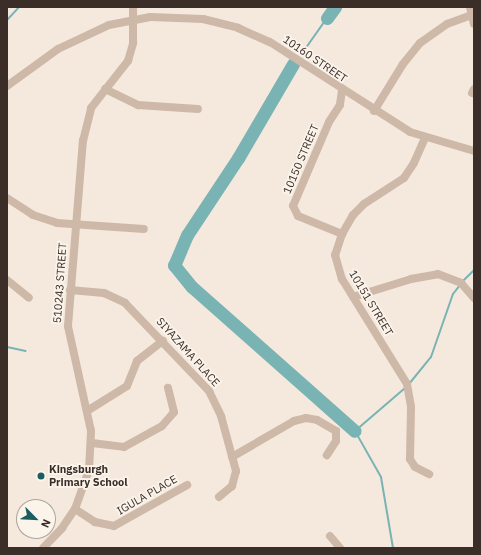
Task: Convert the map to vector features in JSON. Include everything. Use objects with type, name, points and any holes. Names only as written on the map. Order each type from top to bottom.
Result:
[{"type":"street","name":"510243 STREET","points":[[43,548],[62,528],[75,509],[88,477],[92,443],[87,411],[69,339],[70,290],[85,127],[91,108],[128,61],[133,43],[133,7]]},
{"type":"street","points":[[374,111],[408,58],[420,43],[447,24],[472,12],[474,24]]},
{"type":"street","name":"10160 STREET","points":[[7,86],[76,39],[134,19],[186,17],[238,28],[270,42],[374,111],[425,138],[474,151]]},
{"type":"street","points":[[105,89],[138,105],[198,109]]},
{"type":"street","name":"10150 STREET","points":[[342,90],[340,105],[329,122],[293,206],[298,216],[342,234]]},
{"type":"street","name":"10151 STREET","points":[[425,138],[414,163],[404,178],[359,209],[342,234],[335,255],[336,263],[353,297],[407,384],[411,407],[410,459],[415,467],[429,474]]},
{"type":"street","points":[[7,198],[42,220],[76,225],[144,229]]},
{"type":"street","points":[[353,297],[410,279],[438,274],[461,283],[474,298]]},
{"type":"street","points":[[7,280],[29,298]]},
{"type":"street","name":"SIYAZAMA PLACE","points":[[70,290],[104,293],[125,302],[163,341],[214,398],[232,457],[236,479],[232,486],[219,497]]},
{"type":"street","points":[[87,411],[127,386],[137,360],[163,341]]},
{"type":"street","points":[[92,443],[124,447],[162,426],[174,412],[168,388]]},
{"type":"street","points":[[232,457],[294,421],[306,418],[317,420],[336,431],[336,441],[327,454]]},
{"type":"street","name":"IGULA PLACE","points":[[75,509],[95,522],[114,526],[187,485]]},
{"type":"street","points":[[330,536],[340,548]]},
{"type":"waterway","points":[[7,20],[19,7]]},
{"type":"waterway","points":[[327,18],[335,7]]},
{"type":"waterway","points":[[303,52],[327,18]]},
{"type":"waterway","points":[[293,64],[238,158],[187,235],[174,265],[192,287],[355,431]]},
{"type":"waterway","points":[[463,281],[474,270]]},
{"type":"waterway","points":[[409,384],[431,357],[453,294],[460,285]]},
{"type":"waterway","points":[[7,347],[26,351]]},
{"type":"waterway","points":[[393,548],[381,477],[355,431],[405,388]]},
{"type":"place","name":"Kingsburgh Primary School","points":[[41,476]]}]
